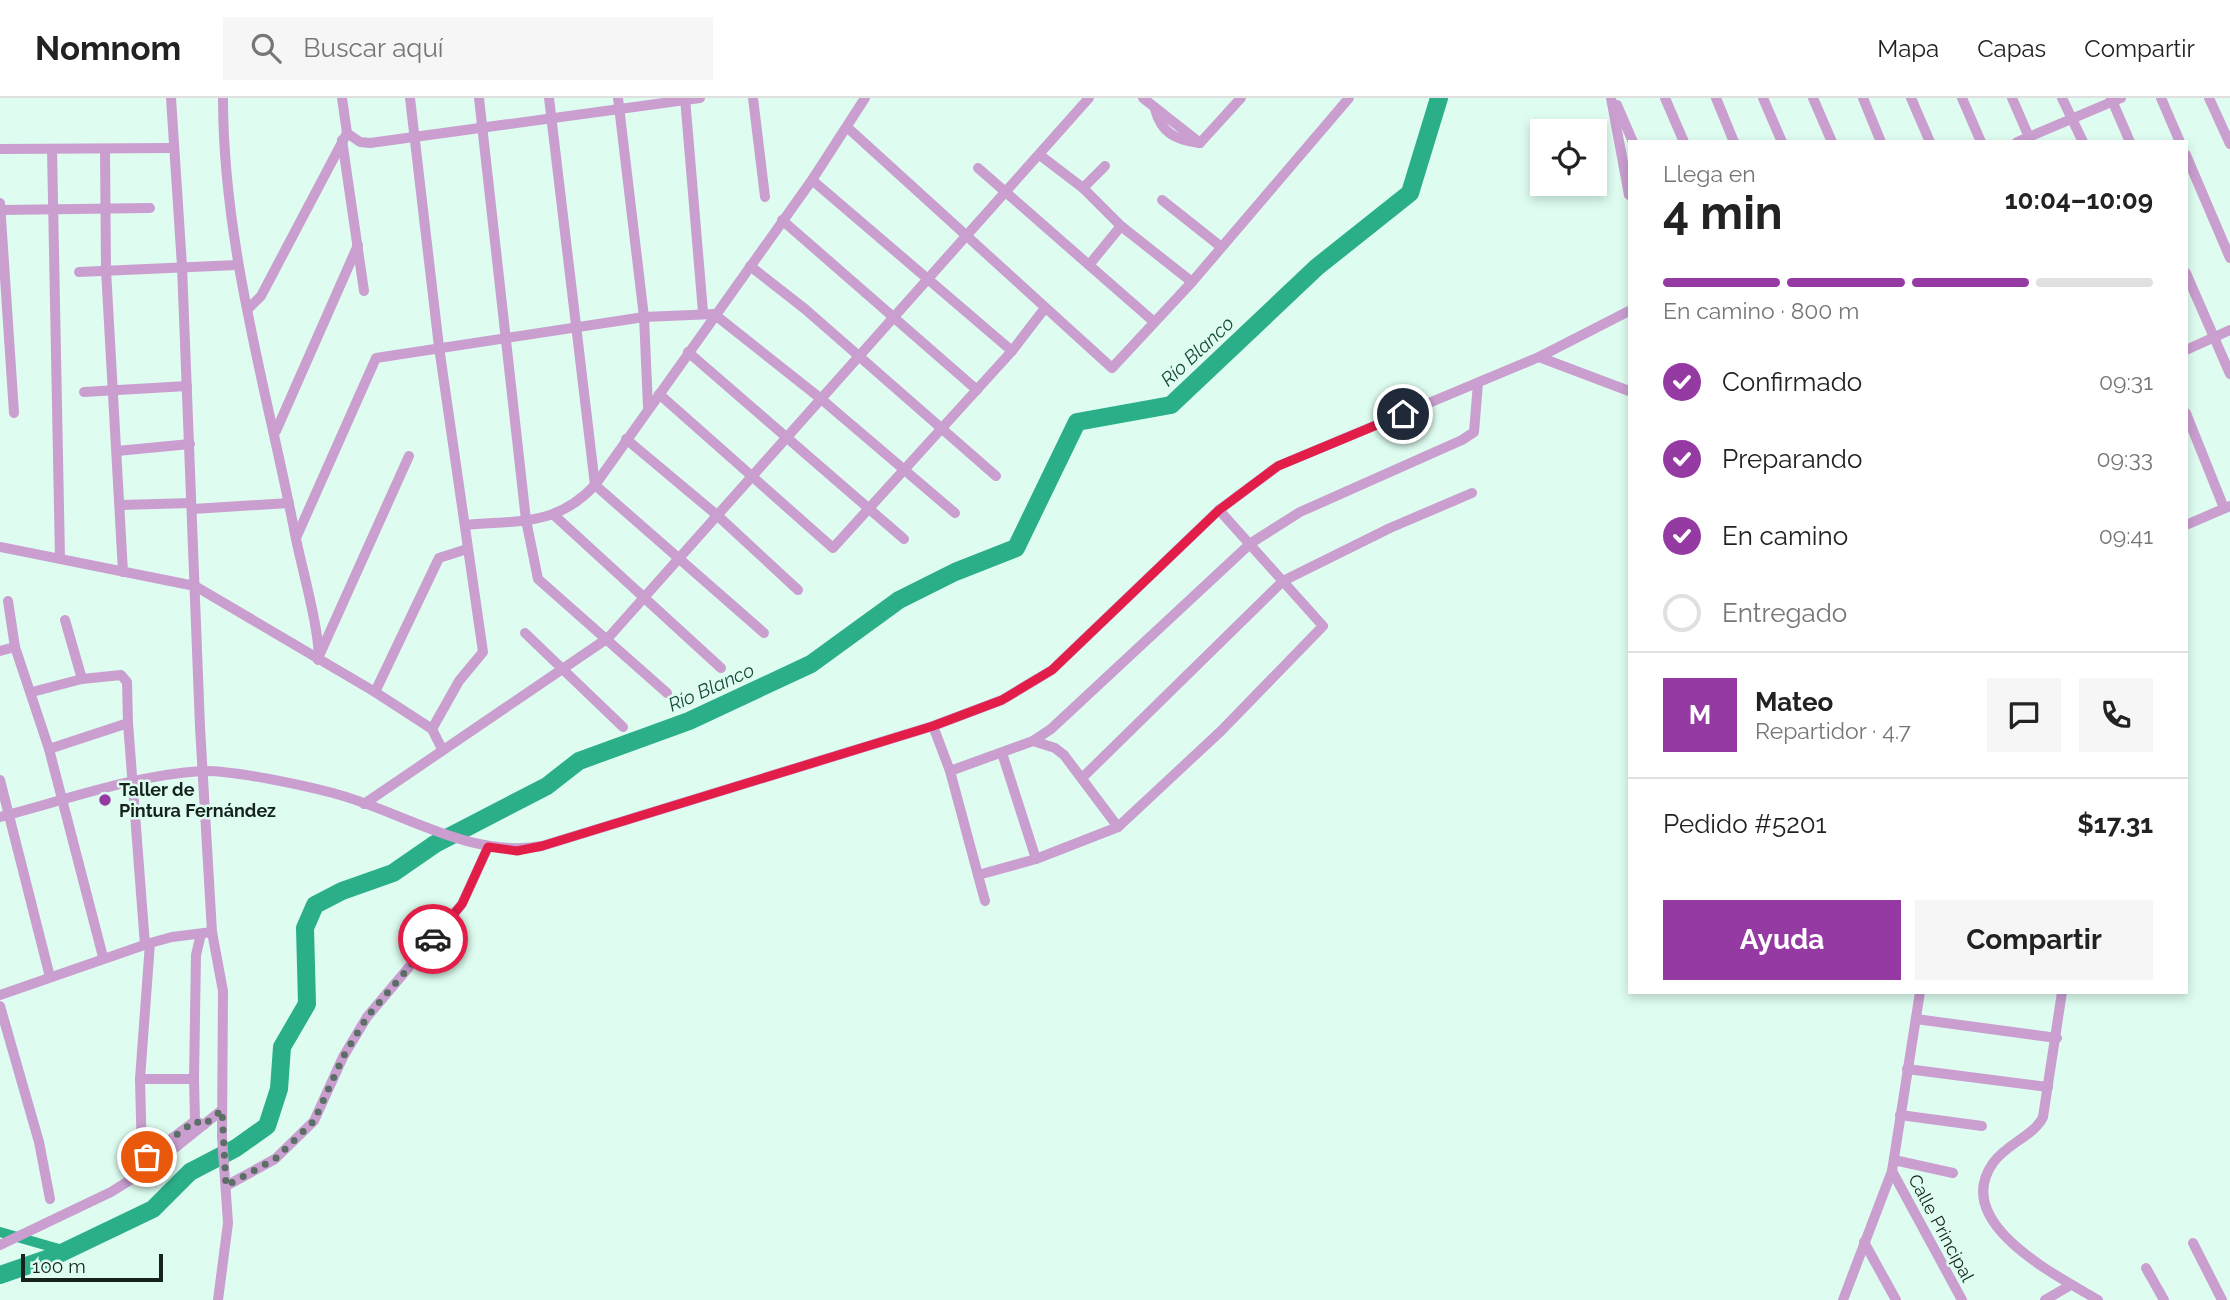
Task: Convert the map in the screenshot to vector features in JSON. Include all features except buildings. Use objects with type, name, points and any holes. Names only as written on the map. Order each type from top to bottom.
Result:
[{"type":"street","points":[[171,98],[182,266],[204,771],[206,933],[223,991],[222,1137],[228,1223],[218,1300]]},
{"type":"street","points":[[223,98],[223,135],[237,265],[275,431],[319,658]]},
{"type":"street","points":[[342,98],[344,136],[364,291]]},
{"type":"street","points":[[410,98],[439,347],[483,652],[459,681],[432,729]]},
{"type":"street","points":[[479,98],[526,520],[538,579],[608,638],[667,693]]},
{"type":"street","points":[[549,98],[595,485],[764,633]]},
{"type":"street","points":[[344,136],[370,143],[552,118],[619,103],[700,98]]},
{"type":"street","points":[[754,98],[765,197]]},
{"type":"street","points":[[465,525],[555,516],[578,503],[595,485],[812,180],[865,98]]},
{"type":"street","points":[[363,804],[608,638],[928,276],[1041,156],[1089,98]]},
{"type":"street","points":[[1143,98],[1200,143],[1235,100]]},
{"type":"street","points":[[848,128],[1112,368],[1192,282],[1349,98]]},
{"type":"street","points":[[1613,98],[1632,140]]},
{"type":"street","points":[[1613,98],[1628,189]]},
{"type":"street","points":[[1665,98],[1683,140]]},
{"type":"street","points":[[1716,98],[1733,140]]},
{"type":"street","points":[[1763,98],[1781,140]]},
{"type":"street","points":[[1813,98],[1831,140]]},
{"type":"street","points":[[1863,98],[1880,140]]},
{"type":"street","points":[[1911,98],[1929,140]]},
{"type":"street","points":[[1962,98],[1980,140]]},
{"type":"street","points":[[2012,98],[2028,137]]},
{"type":"street","points":[[2062,98],[2082,140]]},
{"type":"street","points":[[2161,98],[2179,140]]},
{"type":"street","points":[[2209,98],[2230,144]]},
{"type":"street","points":[[685,99],[703,312]]},
{"type":"street","points":[[2021,140],[2073,121],[2115,99],[2129,140]]},
{"type":"street","points":[[619,103],[644,317],[648,407]]},
{"type":"street","points":[[248,309],[261,296],[344,136]]},
{"type":"street","points":[[0,149],[173,148]]},
{"type":"street","points":[[52,149],[60,559]]},
{"type":"street","points":[[105,150],[106,270],[123,572]]},
{"type":"street","points":[[1041,156],[1083,188],[1121,226],[1192,282]]},
{"type":"street","points":[[2188,160],[2230,258]]},
{"type":"street","points":[[1083,188],[1105,166]]},
{"type":"street","points":[[978,167],[1153,321]]},
{"type":"street","points":[[812,180],[928,276],[1012,351]]},
{"type":"street","points":[[1162,200],[1220,246]]},
{"type":"street","points":[[0,203],[14,413]]},
{"type":"street","points":[[1,210],[150,208]]},
{"type":"street","points":[[782,220],[977,390]]},
{"type":"street","points":[[1089,265],[1121,226]]},
{"type":"street","points":[[275,431],[358,245]]},
{"type":"street","points":[[79,272],[237,265]]},
{"type":"street","points":[[750,266],[859,356],[996,476]]},
{"type":"street","points":[[2188,277],[2230,374]]},
{"type":"street","points":[[659,394],[833,548],[1012,351],[1045,308]]},
{"type":"street","points":[[296,538],[376,358],[644,317],[703,312],[715,314],[820,398],[955,513]]},
{"type":"street","points":[[5,816],[134,782],[204,771],[335,793],[488,847],[517,851],[542,846],[933,726],[1002,700],[1052,670],[1219,510],[1278,466],[1539,357],[1628,312]]},
{"type":"street","points":[[2188,349],[2230,330]]},
{"type":"street","points":[[688,352],[904,540]]},
{"type":"street","points":[[1539,357],[1628,391]]},
{"type":"street","points":[[950,771],[1033,741],[1051,729],[1251,542],[1300,512],[1474,432],[1478,383]]},
{"type":"street","points":[[84,391],[187,386]]},
{"type":"street","points":[[2188,418],[2227,507],[2188,524]]},
{"type":"street","points":[[626,439],[718,516],[798,590]]},
{"type":"street","points":[[117,451],[190,444]]},
{"type":"street","points":[[319,658],[409,456]]},
{"type":"street","points":[[1082,778],[1283,581],[1390,528],[1472,494]]},
{"type":"street","points":[[121,505],[289,503]]},
{"type":"street","points":[[978,875],[1036,859],[1118,827],[1221,731],[1323,626],[1251,542],[1219,510]]},
{"type":"street","points":[[555,516],[721,667]]},
{"type":"street","points":[[0,547],[195,586],[319,658],[432,729],[443,749]]},
{"type":"street","points":[[375,692],[439,558],[467,550]]},
{"type":"street","points":[[8,601],[15,647],[49,749],[103,957]]},
{"type":"street","points":[[65,620],[82,679]]},
{"type":"street","points":[[525,634],[623,727]]},
{"type":"street","points":[[0,650],[15,647]]},
{"type":"street","points":[[32,692],[82,679],[121,675],[127,682],[128,723],[147,944],[140,1079],[142,1157],[147,1157],[222,1110]]},
{"type":"street","points":[[49,749],[128,723]]},
{"type":"street","points":[[933,726],[950,771],[985,901]]},
{"type":"street","points":[[1033,741],[1055,748],[1082,778],[1118,827]]},
{"type":"street","points":[[1002,753],[1036,859]]},
{"type":"street","points":[[0,780],[5,816],[50,976]]},
{"type":"street","points":[[225,1181],[275,1159],[314,1121],[343,1057],[367,1017],[462,904],[488,847]]},
{"type":"street","points":[[0,995],[103,957],[172,937],[206,933]]},
{"type":"street","points":[[199,1123],[194,1080],[196,955],[206,933]]},
{"type":"street","points":[[1843,1300],[1892,1171],[1920,994]]},
{"type":"street","points":[[2062,994],[2057,1038],[2039,1127],[2001,1152],[1990,1167],[1984,1196],[1994,1222],[2008,1240],[2069,1286],[2098,1300]]},
{"type":"street","points":[[0,1006],[39,1142],[50,1199]]},
{"type":"street","points":[[1916,1018],[2057,1038]]},
{"type":"street","points":[[1907,1069],[2048,1087]]},
{"type":"street","points":[[140,1079],[194,1080]]},
{"type":"street","points":[[1900,1115],[1983,1126]]},
{"type":"street","points":[[2,1245],[89,1206],[151,1167],[199,1123]]},
{"type":"street","points":[[1894,1160],[1953,1173]]},
{"type":"street","name":"Calle Principal","points":[[1892,1171],[1962,1300]]},
{"type":"street","points":[[1864,1242],[1896,1300]]},
{"type":"street","points":[[2193,1243],[2222,1300]]},
{"type":"street","points":[[2146,1268],[2164,1300]]},
{"type":"street","points":[[2045,1300],[2069,1286]]},
{"type":"waterway","name":"Río Blanco","points":[[0,1275],[55,1256],[153,1209],[190,1172],[236,1148],[267,1126],[279,1089],[282,1047],[307,1004],[305,928],[315,905],[342,891],[393,873],[435,844],[547,786],[579,761],[689,721],[811,664],[899,600],[955,572],[1016,548],[1077,422],[1171,405],[1317,267],[1410,193],[1439,98]]},
{"type":"waterway","points":[[0,1232],[66,1251]]},
{"type":"way so far","points":[[147,1157],[195,1121],[204,1125],[222,1110],[226,1186],[275,1159],[314,1121],[343,1057],[367,1017],[433,939]]},
{"type":"place","name":"Taller de Pintura Fernández","points":[[105,800]]},
{"type":"route","points":[[433,939],[462,904],[488,847],[517,851],[542,846],[933,726],[1002,700],[1052,670],[1219,510],[1278,466],[1403,414]]}]
